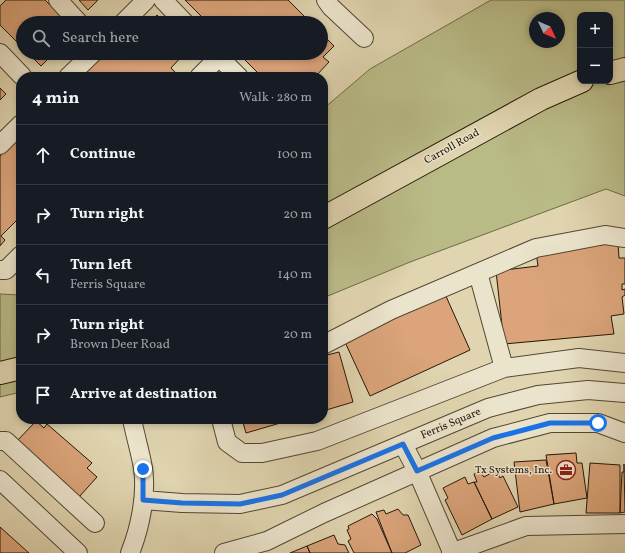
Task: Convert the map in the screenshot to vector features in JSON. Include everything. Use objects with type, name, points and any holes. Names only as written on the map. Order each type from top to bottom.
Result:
[{"type":"main road","points":[[613,72],[625,69]]},
{"type":"main road","name":"Carroll Road","points":[[328,215],[541,99],[577,83]]},
{"type":"main road","points":[[0,373],[16,369]]},
{"type":"street","points":[[58,0],[73,16]]},
{"type":"street","points":[[130,16],[146,0]]},
{"type":"street","points":[[163,0],[179,16]]},
{"type":"street","points":[[326,0],[331,7],[364,38]]},
{"type":"street","points":[[0,54],[18,72]]},
{"type":"street","points":[[73,72],[85,60]]},
{"type":"street","points":[[203,72],[213,60]]},
{"type":"street","points":[[222,60],[233,72]]},
{"type":"street","points":[[0,145],[16,129]]},
{"type":"street","points":[[328,342],[391,310],[536,248],[605,235],[625,238]]},
{"type":"street","points":[[0,270],[6,270],[16,260]]},
{"type":"street","points":[[478,273],[504,368]]},
{"type":"street","points":[[222,424],[227,442],[242,453],[262,453],[316,442],[504,368],[579,358],[625,363]]},
{"type":"street","name":"Ferris Square","points":[[143,500],[182,503],[240,504],[282,495],[488,408],[538,395],[588,390],[625,393]]},
{"type":"street","points":[[224,553],[267,541],[324,513],[493,438],[550,423],[598,423],[625,433]]},
{"type":"street","points":[[130,553],[137,536],[143,500],[143,469],[133,424]]},
{"type":"street","points":[[0,441],[6,441],[95,523]]},
{"type":"street","points":[[403,444],[417,471],[452,553],[526,526],[625,524]]},
{"type":"street","points":[[0,480],[78,553]]},
{"type":"green space","points":[[491,0],[625,0],[625,196],[606,189],[410,262],[328,296],[328,105],[370,69]]},
{"type":"green space","points":[[0,294],[16,295],[16,393],[0,397]]},
{"type":"building","points":[[6,0],[45,0],[61,16],[16,16],[16,41],[0,25],[0,6]]},
{"type":"building","points":[[79,0],[98,0],[88,10]]},
{"type":"building","points":[[185,0],[288,0],[304,16],[201,16]]},
{"type":"building","points":[[328,40],[334,46],[328,52]]},
{"type":"building","points":[[35,60],[47,60],[41,66]]},
{"type":"building","points":[[98,60],[178,60],[171,68],[175,72],[85,72]]},
{"type":"building","points":[[245,60],[327,60],[329,62],[320,72],[257,72]]},
{"type":"building","points":[[0,88],[6,94],[0,100]]},
{"type":"building","points":[[16,141],[16,221],[1,236],[5,240],[0,246],[0,156]]},
{"type":"building","points":[[618,243],[619,258],[625,258],[625,284],[622,284],[622,290],[625,289],[625,295],[622,297],[624,314],[611,316],[614,334],[504,344],[496,271],[538,266],[536,252]]},
{"type":"building","points":[[445,294],[470,350],[370,396],[344,340]]},
{"type":"building","points":[[339,352],[353,402],[328,410],[328,355]]},
{"type":"building","points":[[33,424],[39,424],[44,428],[47,424],[92,463],[87,468],[97,477],[79,497],[17,441]]},
{"type":"building","points":[[243,424],[277,424],[246,433]]},
{"type":"building","points":[[576,453],[577,463],[582,463],[587,498],[554,504],[546,455]]},
{"type":"building","points":[[546,460],[554,504],[520,512],[514,462]]},
{"type":"building","points":[[590,463],[620,465],[620,513],[586,513]]},
{"type":"building","points":[[624,464],[625,512],[620,513],[622,472],[624,472]]},
{"type":"building","points":[[496,470],[500,478],[503,476],[518,507],[492,519],[474,482],[477,482],[474,474],[480,472],[484,477]]},
{"type":"building","points":[[465,477],[468,484],[474,482],[492,519],[462,535],[445,500],[448,498],[443,488]]},
{"type":"building","points":[[398,509],[403,515],[408,515],[421,545],[405,553],[392,553],[376,512],[384,510],[386,514]]},
{"type":"building","points":[[372,514],[377,519],[392,553],[354,553],[348,541],[351,539],[347,530],[349,529],[348,526]]},
{"type":"building","points":[[0,527],[29,553],[0,553]]},
{"type":"building","points":[[334,535],[338,544],[345,545],[349,553],[310,553],[307,546]]},
{"type":"building","points":[[307,546],[310,553],[290,553]]},
{"type":"place","name":"Tx Systems, Inc.","points":[[566,470]]},
{"type":"route","points":[[143,469],[143,500],[182,503],[240,504],[282,495],[403,444],[417,471],[493,438],[550,423],[598,423]]}]
